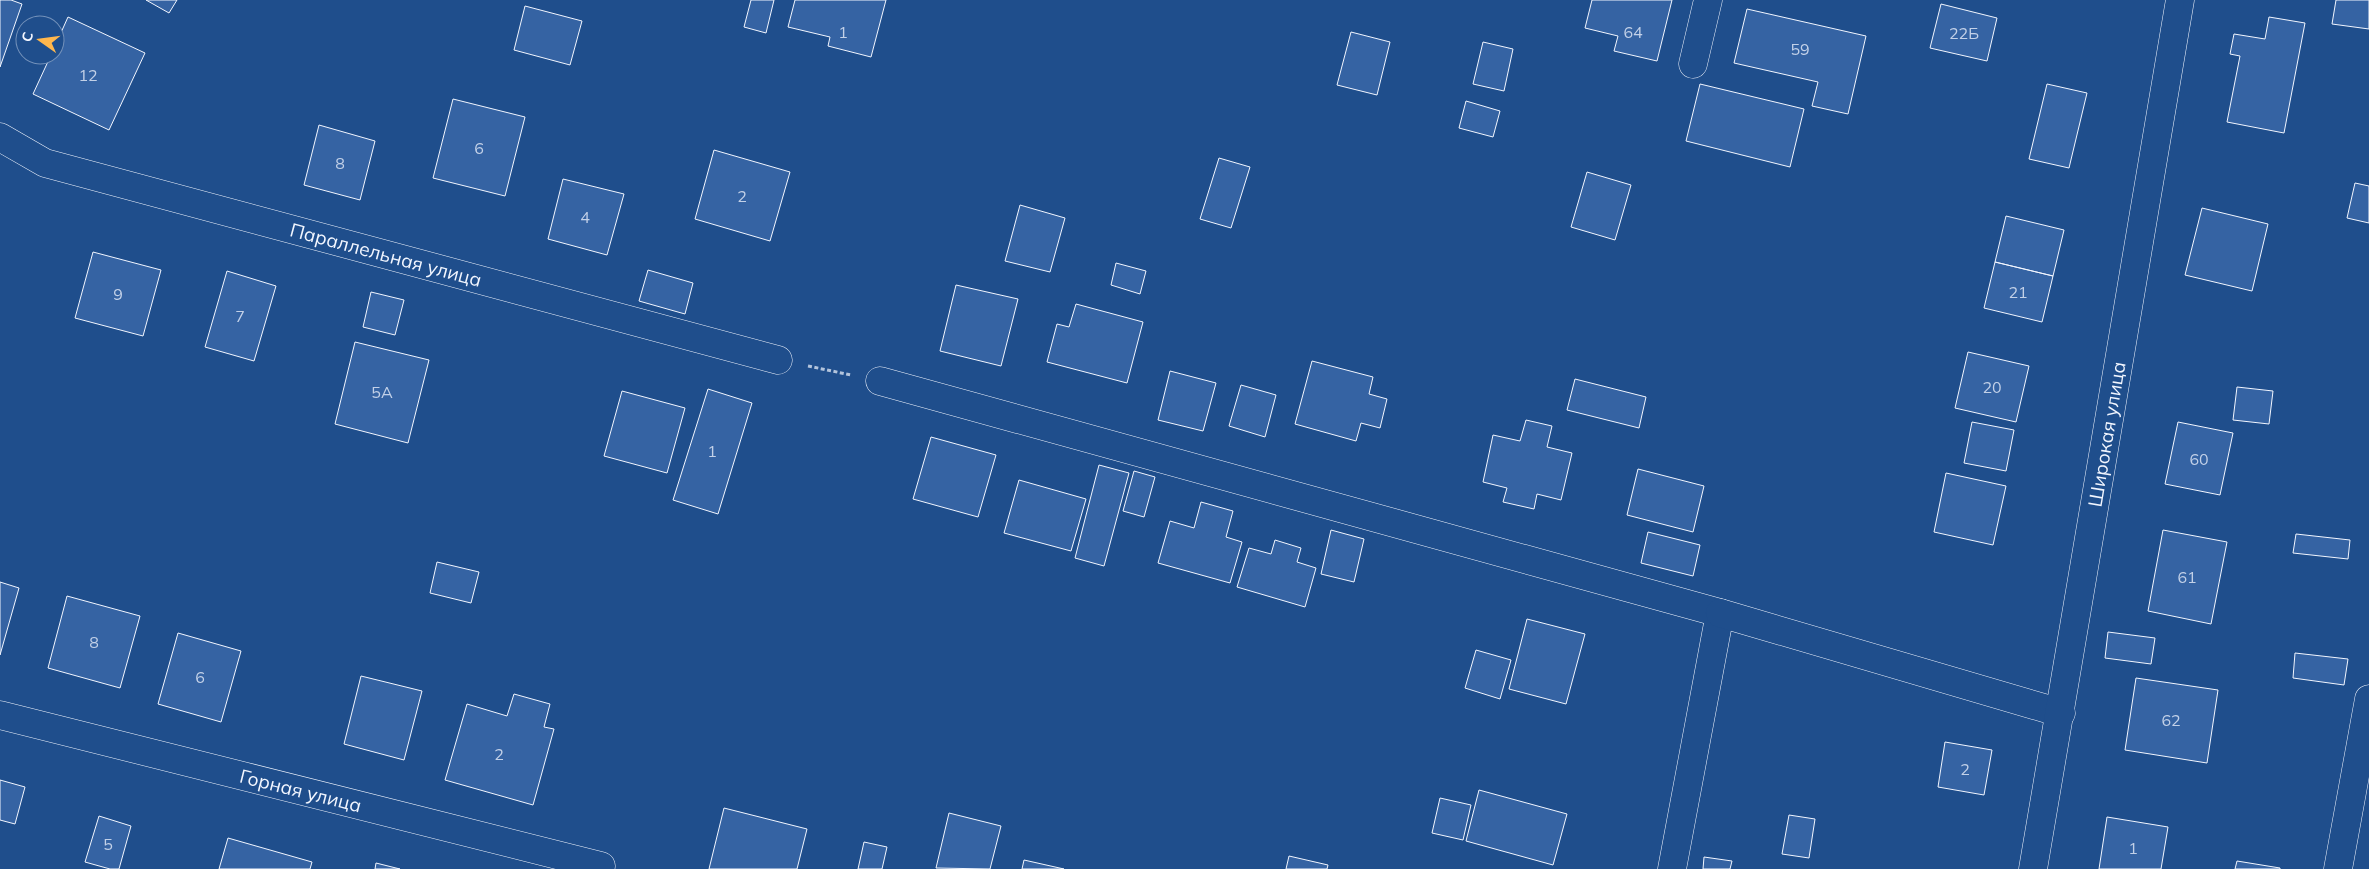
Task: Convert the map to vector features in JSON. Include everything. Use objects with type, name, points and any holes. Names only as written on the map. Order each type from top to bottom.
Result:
[{"type":"street","points":[[1693,64],[1708,0]]},
{"type":"street","name":"Широкая улица","points":[[2033,869],[2180,0]]},
{"type":"street","name":"Параллельная улица","points":[[0,137],[45,163],[778,360]]},
{"type":"street","points":[[880,381],[1720,613],[2061,712]]},
{"type":"street","points":[[1672,869],[1720,613]]},
{"type":"street","points":[[2338,869],[2369,699]]},
{"type":"street","name":"Горная улица","points":[[0,715],[601,866]]},
{"type":"path","points":[[778,360],[880,381]]},
{"type":"building","points":[[0,0],[11,0],[22,4],[18,15],[15,15],[15,24],[0,67]]},
{"type":"building","points":[[146,0],[177,0],[169,13]]},
{"type":"building","points":[[751,0],[774,0],[766,33],[744,27]]},
{"type":"building","points":[[795,0],[886,0],[871,57],[828,46],[830,37],[788,27]]},
{"type":"building","points":[[1592,0],[1672,0],[1657,61],[1614,51],[1618,36],[1585,28]]},
{"type":"building","points":[[2336,0],[2369,0],[2369,29],[2332,24]]},
{"type":"building","points":[[1941,4],[1997,18],[1987,61],[1930,48]]},
{"type":"building","points":[[525,6],[582,21],[570,65],[514,50]]},
{"type":"building","points":[[1747,9],[1866,36],[1848,114],[1812,106],[1818,82],[1734,63]]},
{"type":"building","points":[[68,17],[145,53],[109,130],[33,94],[46,65],[65,65],[65,24]]},
{"type":"building","points":[[2269,17],[2305,23],[2284,133],[2227,122],[2240,56],[2230,54],[2234,34],[2265,39]]},
{"type":"building","points":[[1351,32],[1390,42],[1377,95],[1337,85]]},
{"type":"building","points":[[1483,42],[1513,49],[1504,91],[1473,84]]},
{"type":"building","points":[[1700,84],[1804,109],[1790,167],[1686,141]]},
{"type":"building","points":[[2047,84],[2087,93],[2069,168],[2029,159]]},
{"type":"building","points":[[453,99],[525,117],[505,196],[433,178]]},
{"type":"building","points":[[1466,101],[1500,111],[1493,137],[1459,128]]},
{"type":"building","points":[[319,125],[375,141],[360,200],[304,185]]},
{"type":"building","points":[[714,150],[790,172],[770,241],[695,219]]},
{"type":"building","points":[[1219,158],[1250,167],[1231,228],[1200,219]]},
{"type":"building","points":[[1587,172],[1631,185],[1615,240],[1571,227]]},
{"type":"building","points":[[563,179],[624,194],[607,255],[548,239]]},
{"type":"building","points":[[2355,183],[2369,186],[2369,223],[2347,218]]},
{"type":"building","points":[[1020,205],[1065,218],[1050,272],[1005,261]]},
{"type":"building","points":[[2202,208],[2268,224],[2252,291],[2185,275]]},
{"type":"building","points":[[2006,216],[2064,230],[2053,276],[1995,262]]},
{"type":"building","points":[[93,252],[161,270],[143,336],[75,318]]},
{"type":"building","points":[[1995,262],[2053,276],[2042,322],[1984,308]]},
{"type":"building","points":[[1116,263],[1146,271],[1140,294],[1111,285]]},
{"type":"building","points":[[648,270],[693,283],[685,314],[639,301]]},
{"type":"building","points":[[227,271],[276,286],[254,361],[205,347]]},
{"type":"building","points":[[956,285],[1018,299],[1001,366],[940,351]]},
{"type":"building","points":[[371,292],[404,300],[395,335],[363,327]]},
{"type":"building","points":[[1076,304],[1143,322],[1127,383],[1047,362],[1057,324],[1069,327]]},
{"type":"building","points":[[355,342],[429,360],[408,443],[335,424]]},
{"type":"building","points":[[1968,352],[2029,366],[2016,422],[1955,408]]},
{"type":"building","points":[[1312,361],[1373,377],[1369,394],[1387,399],[1380,428],[1361,423],[1356,441],[1295,424]]},
{"type":"building","points":[[1170,371],[1216,383],[1203,431],[1158,420]]},
{"type":"building","points":[[1575,379],[1646,397],[1639,428],[1567,410]]},
{"type":"building","points":[[1241,385],[1276,395],[1265,437],[1229,426]]},
{"type":"building","points":[[2237,387],[2273,391],[2269,424],[2233,420]]},
{"type":"building","points":[[708,389],[752,403],[718,514],[673,500]]},
{"type":"building","points":[[622,391],[685,408],[667,473],[604,456]]},
{"type":"building","points":[[1526,420],[1552,426],[1547,447],[1572,453],[1561,500],[1537,494],[1534,509],[1503,502],[1507,488],[1483,482],[1493,435],[1520,441]]},
{"type":"building","points":[[1972,422],[2014,430],[2006,471],[1964,463]]},
{"type":"building","points":[[2178,422],[2233,433],[2220,495],[2165,484]]},
{"type":"building","points":[[931,437],[996,455],[978,517],[913,499]]},
{"type":"building","points":[[1099,465],[1129,473],[1104,566],[1075,558]]},
{"type":"building","points":[[1638,469],[1704,486],[1693,532],[1627,515]]},
{"type":"building","points":[[1134,471],[1155,477],[1144,517],[1123,511]]},
{"type":"building","points":[[1946,473],[2006,486],[1993,545],[1934,532]]},
{"type":"building","points":[[1019,480],[1086,499],[1071,551],[1004,533]]},
{"type":"building","points":[[1201,502],[1233,511],[1226,537],[1242,542],[1230,583],[1158,563],[1170,521],[1194,528]]},
{"type":"building","points":[[1331,530],[1364,539],[1354,582],[1321,574]]},
{"type":"building","points":[[2163,530],[2227,542],[2211,624],[2148,611]]},
{"type":"building","points":[[1648,532],[1700,545],[1693,576],[1641,563]]},
{"type":"building","points":[[2296,534],[2350,540],[2348,559],[2293,553]]},
{"type":"building","points":[[1275,540],[1301,548],[1297,562],[1316,568],[1305,607],[1237,587],[1249,548],[1271,554]]},
{"type":"building","points":[[437,562],[479,572],[471,603],[430,593]]},
{"type":"building","points":[[0,582],[19,588],[0,655]]},
{"type":"building","points":[[67,596],[140,616],[120,688],[48,668]]},
{"type":"building","points":[[1527,619],[1585,634],[1566,704],[1509,689]]},
{"type":"building","points":[[2108,632],[2155,638],[2151,664],[2105,658]]},
{"type":"building","points":[[178,633],[241,651],[221,722],[158,704]]},
{"type":"building","points":[[1476,650],[1511,660],[1500,699],[1465,688]]},
{"type":"building","points":[[2295,653],[2348,659],[2344,685],[2293,678]]},
{"type":"building","points":[[361,676],[422,691],[404,760],[344,744]]},
{"type":"building","points":[[2136,678],[2218,690],[2207,763],[2125,750]]},
{"type":"building","points":[[514,694],[550,704],[544,727],[554,729],[533,805],[445,780],[467,704],[507,716]]},
{"type":"building","points":[[1945,742],[1992,750],[1984,795],[1938,787]]},
{"type":"building","points":[[0,780],[25,787],[15,824],[0,820]]},
{"type":"building","points":[[1479,790],[1567,814],[1553,865],[1466,841]]},
{"type":"building","points":[[1440,798],[1471,805],[1463,840],[1432,833]]},
{"type":"building","points":[[724,808],[807,829],[797,869],[709,869]]},
{"type":"building","points":[[949,813],[1001,826],[990,869],[936,868]]},
{"type":"building","points":[[1789,815],[1815,819],[1809,858],[1782,854]]},
{"type":"building","points":[[99,816],[131,826],[119,869],[110,869],[85,862]]},
{"type":"building","points":[[2107,817],[2168,827],[2161,869],[2099,869]]},
{"type":"building","points":[[228,838],[312,862],[310,869],[219,869]]},
{"type":"building","points":[[864,842],[887,847],[882,869],[858,869]]},
{"type":"building","points":[[1289,856],[1328,865],[1327,869],[1286,869]]},
{"type":"building","points":[[1704,857],[1732,861],[1730,869],[1703,869]]},
{"type":"building","points":[[1024,860],[1064,869],[1022,869]]},
{"type":"building","points":[[2237,861],[2280,868],[2280,869],[2235,869]]},
{"type":"building","points":[[376,863],[400,869],[375,869]]}]
